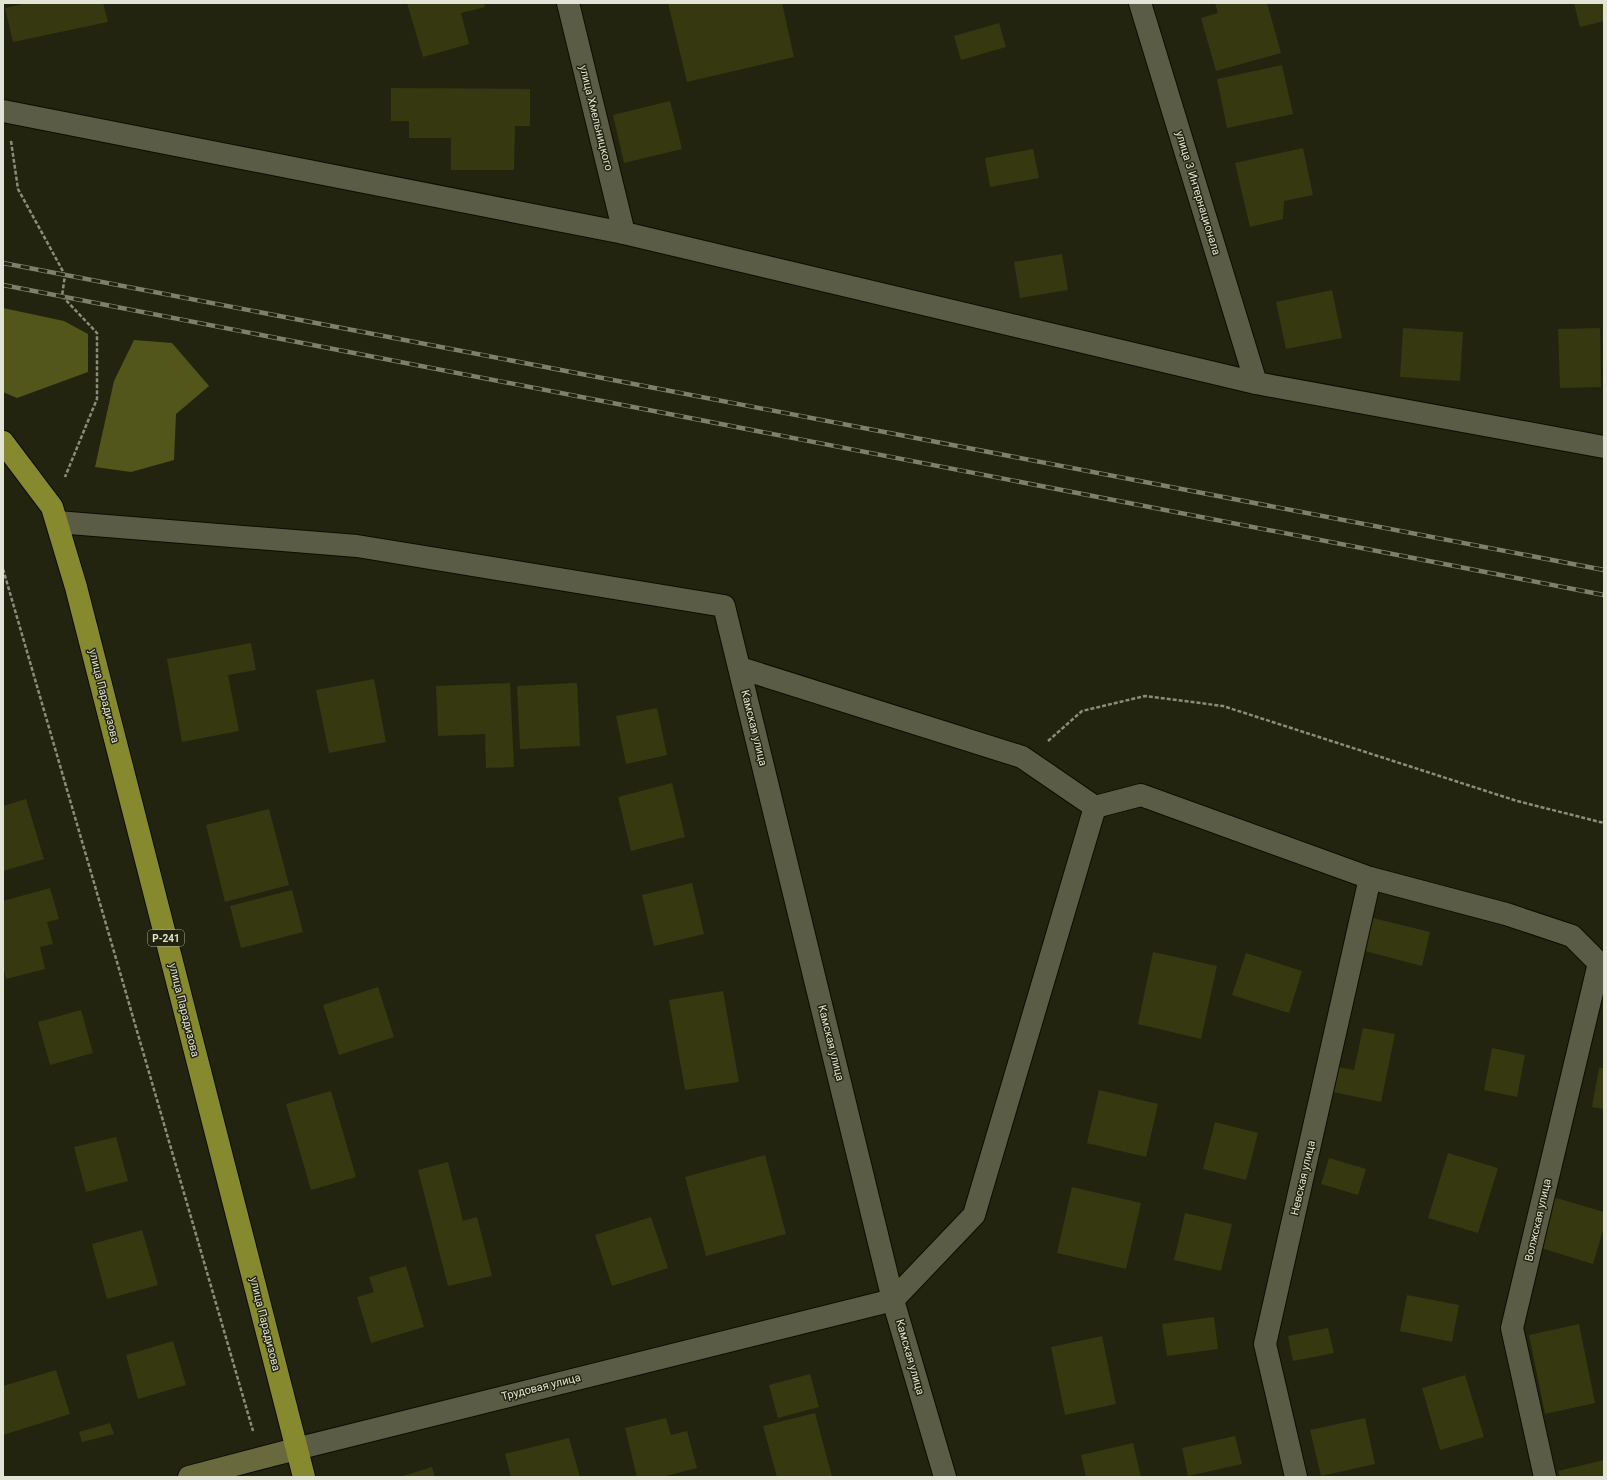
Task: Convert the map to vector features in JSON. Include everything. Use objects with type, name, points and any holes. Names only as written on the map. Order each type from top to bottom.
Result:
[{"type":"highway","name":"улица Парадизова","points":[[3,442],[55,515],[76,587],[304,1477]]},
{"type":"main road","name":"Трудовая улица","points":[[189,1477],[296,1449]]},
{"type":"street","name":"улица Хмельницкого","points":[[568,3],[624,233]]},
{"type":"street","name":"улица 3 Интернационала","points":[[1140,3],[1256,383]]},
{"type":"street","points":[[5,112],[624,233],[1256,383],[1604,447]]},
{"type":"street","name":"Камская улица","points":[[55,515],[357,546],[724,606],[893,1300],[945,1477]]},
{"type":"street","points":[[740,668],[1022,757],[1095,807],[1141,795],[1370,878],[1506,914],[1572,936],[1601,964]]},
{"type":"street","points":[[893,1300],[974,1215],[1095,807]]},
{"type":"street","name":"Невская улица","points":[[1296,1477],[1265,1344],[1370,878]]},
{"type":"street","name":"Волжская улица","points":[[1545,1477],[1512,1328],[1601,964]]},
{"type":"street","name":"Трудовая улица","points":[[296,1449],[893,1300]]},
{"type":"path","points":[[5,112],[18,189],[65,275],[62,296],[97,333],[97,399],[55,515]]},
{"type":"path","points":[[3,569],[261,1458]]},
{"type":"path","points":[[1022,757],[1049,741],[1082,711],[1145,696],[1223,706],[1517,801],[1604,823]]},
{"type":"shaded area","points":[[3,308],[64,321],[88,334],[88,372],[17,398],[3,392]]},
{"type":"shaded area","points":[[134,340],[172,343],[209,386],[176,414],[174,460],[131,472],[95,467],[114,381]]},
{"type":"building","points":[[27,3],[103,3],[108,22],[13,42],[5,8]]},
{"type":"building","points":[[407,3],[484,3],[485,7],[461,13],[469,44],[423,57]]},
{"type":"building","points":[[668,3],[782,3],[794,57],[687,82]]},
{"type":"building","points":[[1215,3],[1267,3],[1281,53],[1216,71],[1201,18],[1218,13]]},
{"type":"building","points":[[1574,3],[1604,3],[1604,21],[1580,27]]},
{"type":"building","points":[[999,23],[1006,47],[961,60],[954,36]]},
{"type":"building","points":[[1282,65],[1293,114],[1227,128],[1217,79]]},
{"type":"building","points":[[391,88],[530,89],[530,126],[515,126],[514,170],[451,170],[451,138],[409,138],[409,121],[391,121]]},
{"type":"building","points":[[670,101],[682,149],[624,163],[613,115]]},
{"type":"building","points":[[1303,148],[1313,195],[1284,201],[1283,219],[1250,227],[1235,163]]},
{"type":"building","points":[[1033,149],[1039,178],[990,187],[985,158]]},
{"type":"building","points":[[1062,254],[1068,290],[1020,298],[1014,262]]},
{"type":"building","points":[[1332,290],[1342,338],[1286,349],[1276,302]]},
{"type":"building","points":[[1403,328],[1463,332],[1460,381],[1400,377]]},
{"type":"building","points":[[1600,328],[1601,387],[1560,388],[1558,329]]},
{"type":"building","points":[[251,643],[256,670],[228,675],[239,731],[182,742],[167,659]]},
{"type":"building","points":[[374,679],[386,742],[329,753],[316,690]]},
{"type":"building","points":[[510,683],[514,767],[486,768],[485,734],[438,736],[436,686]]},
{"type":"building","points":[[577,683],[580,746],[520,749],[517,686]]},
{"type":"building","points":[[657,708],[667,755],[626,764],[616,716]]},
{"type":"building","points":[[672,783],[685,837],[631,851],[618,797]]},
{"type":"building","points":[[26,799],[44,859],[3,871],[3,806]]},
{"type":"building","points":[[269,809],[289,885],[225,902],[206,825]]},
{"type":"building","points":[[692,883],[704,934],[654,946],[642,895]]},
{"type":"building","points":[[50,888],[59,919],[47,922],[53,944],[40,947],[45,969],[6,979],[3,967],[3,901]]},
{"type":"building","points":[[292,890],[303,932],[241,948],[230,906]]},
{"type":"building","points":[[1373,918],[1430,932],[1422,966],[1365,951]]},
{"type":"building","points":[[1153,952],[1217,966],[1201,1039],[1138,1024]]},
{"type":"building","points":[[1246,953],[1302,971],[1289,1013],[1232,995]]},
{"type":"building","points":[[378,987],[394,1037],[339,1055],[323,1005]]},
{"type":"building","points":[[723,991],[739,1082],[685,1090],[669,1000]]},
{"type":"building","points":[[81,1010],[93,1053],[50,1065],[38,1022]]},
{"type":"building","points":[[1363,1028],[1395,1034],[1381,1102],[1333,1092],[1338,1067],[1354,1070]]},
{"type":"building","points":[[1492,1048],[1525,1055],[1517,1097],[1484,1090]]},
{"type":"building","points":[[1599,1068],[1604,1068],[1604,1109],[1592,1107]]},
{"type":"building","points":[[1099,1090],[1158,1104],[1146,1157],[1087,1143]]},
{"type":"building","points":[[331,1091],[356,1177],[311,1190],[286,1104]]},
{"type":"building","points":[[1215,1122],[1258,1133],[1246,1180],[1203,1169]]},
{"type":"building","points":[[116,1137],[128,1181],[86,1192],[74,1147]]},
{"type":"building","points":[[1448,1153],[1498,1168],[1478,1233],[1428,1218]]},
{"type":"building","points":[[765,1155],[786,1234],[706,1256],[685,1177]]},
{"type":"building","points":[[1329,1158],[1366,1169],[1358,1195],[1321,1184]]},
{"type":"building","points":[[448,1162],[463,1221],[477,1217],[492,1276],[448,1286],[418,1170]]},
{"type":"building","points":[[1072,1187],[1141,1203],[1126,1269],[1057,1253]]},
{"type":"building","points":[[1553,1197],[1604,1212],[1604,1227],[1593,1264],[1538,1247]]},
{"type":"building","points":[[1185,1213],[1232,1224],[1221,1271],[1174,1260]]},
{"type":"building","points":[[651,1217],[668,1268],[612,1286],[595,1235]]},
{"type":"building","points":[[142,1230],[158,1285],[107,1299],[92,1244]]},
{"type":"building","points":[[406,1266],[424,1327],[371,1343],[357,1297],[374,1292],[369,1277]]},
{"type":"building","points":[[1407,1295],[1459,1305],[1452,1342],[1400,1331]]},
{"type":"building","points":[[1214,1317],[1218,1349],[1167,1356],[1162,1324]]},
{"type":"building","points":[[1579,1324],[1595,1403],[1545,1414],[1529,1335]]},
{"type":"building","points":[[1328,1328],[1334,1353],[1293,1361],[1288,1336]]},
{"type":"building","points":[[1102,1336],[1116,1404],[1065,1415],[1051,1347]]},
{"type":"building","points":[[173,1341],[186,1385],[138,1399],[126,1355]]},
{"type":"building","points":[[56,1370],[70,1414],[3,1435],[3,1386]]},
{"type":"building","points":[[810,1374],[819,1407],[778,1418],[769,1385]]},
{"type":"building","points":[[1465,1375],[1484,1437],[1440,1450],[1422,1388]]},
{"type":"building","points":[[815,1413],[832,1477],[777,1477],[763,1426]]},
{"type":"building","points":[[666,1418],[671,1435],[687,1431],[697,1468],[662,1477],[637,1477],[625,1428]]},
{"type":"building","points":[[1365,1418],[1375,1464],[1321,1476],[1310,1430]]},
{"type":"building","points":[[110,1423],[114,1434],[82,1442],[79,1432]]},
{"type":"building","points":[[1235,1436],[1242,1464],[1188,1476],[1182,1448]]},
{"type":"building","points":[[569,1438],[580,1477],[511,1477],[505,1454]]},
{"type":"building","points":[[1133,1443],[1141,1477],[1086,1477],[1081,1455]]},
{"type":"building","points":[[1604,1460],[1604,1477],[1560,1477],[1558,1471]]},
{"type":"building","points":[[432,1467],[435,1477],[400,1477]]},
{"type":"railway","points":[[3,263],[1604,570]]},
{"type":"railway","points":[[3,285],[1604,595]]}]
